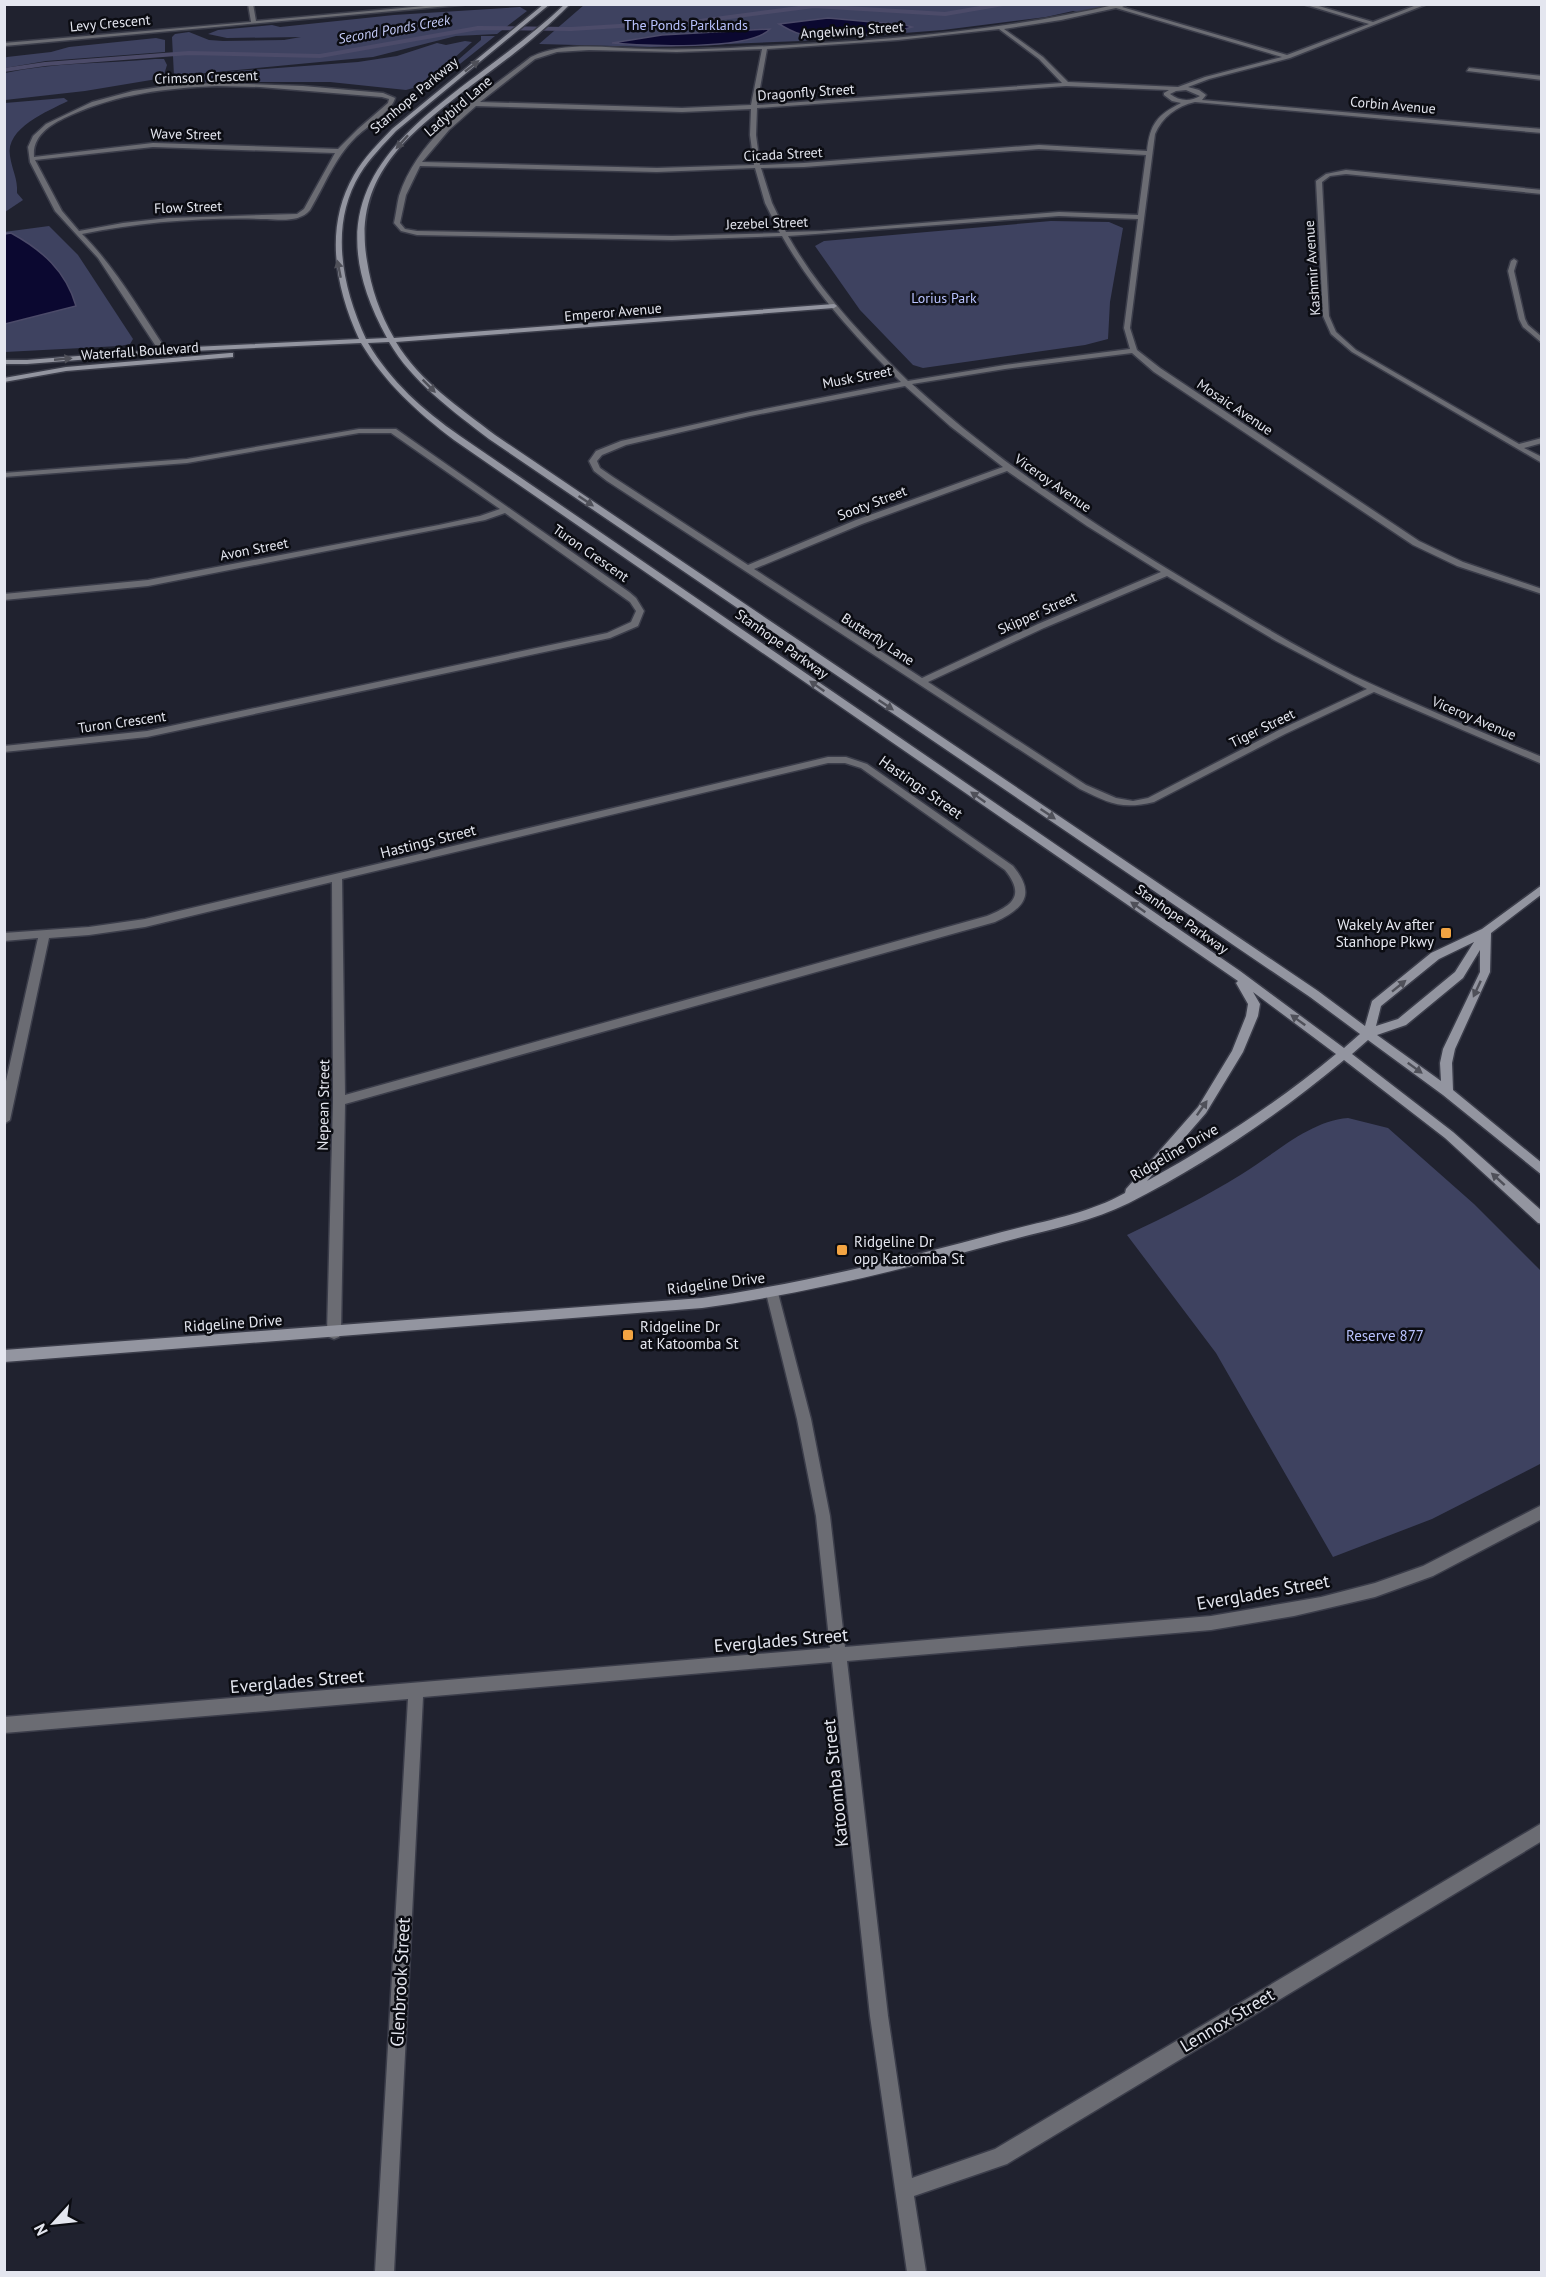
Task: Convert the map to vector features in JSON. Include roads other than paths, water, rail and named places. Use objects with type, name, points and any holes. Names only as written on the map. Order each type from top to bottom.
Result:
[{"type":"main road","name":"Stanhope Parkway","points":[[548,4],[388,134],[364,162],[352,183],[339,217],[336,246],[348,305],[354,325],[363,342],[396,387],[435,423],[1236,974],[1345,1054],[1449,1135],[1542,1219]]},
{"type":"main road","name":"Stanhope Parkway","points":[[568,4],[546,25],[414,129],[384,163],[371,185],[362,213],[361,240],[376,305],[404,358],[435,391],[492,437],[1369,1033],[1448,1092],[1542,1170]]},
{"type":"main road","name":"Emperor Avenue","points":[[393,340],[834,306]]},
{"type":"main road","name":"Waterfall Boulevard","points":[[4,362],[163,351],[393,340]]},
{"type":"main road","name":"Waterfall Boulevard","points":[[4,378],[50,370],[212,357],[277,347]]},
{"type":"main road","points":[[4,362],[9,369],[4,378]]},
{"type":"main road","points":[[1369,1033],[1376,1004],[1435,956],[1486,932],[1542,888]]},
{"type":"main road","points":[[1369,1033],[1402,1022],[1459,975],[1486,932]]},
{"type":"main road","points":[[1448,1092],[1446,1064],[1449,1049],[1485,972],[1486,932]]},
{"type":"main road","points":[[1123,1200],[1202,1110],[1237,1052],[1252,1016],[1254,1004],[1248,990],[1236,974]]},
{"type":"main road","name":"Ridgeline Drive","points":[[4,1356],[334,1333],[691,1304],[772,1293],[926,1258],[1088,1213],[1123,1200],[1203,1156],[1244,1130],[1293,1095],[1369,1033]]},
{"type":"street","points":[[250,4],[254,22]]},
{"type":"street","name":"Levy Crescent","points":[[4,45],[469,4]]},
{"type":"street","name":"Angelwing Street","points":[[576,50],[765,48],[1000,28],[1081,16],[1126,4]]},
{"type":"street","points":[[1305,4],[1375,24]]},
{"type":"street","points":[[1134,351],[1127,328],[1149,153],[1155,126],[1166,103],[1167,92],[1288,57],[1425,4]]},
{"type":"street","points":[[1117,7],[1288,57]]},
{"type":"street","points":[[1000,28],[1041,58],[1066,84]]},
{"type":"street","name":"Viceroy Avenue","points":[[765,48],[752,108],[757,167],[773,213],[784,234],[834,306],[904,382],[944,418],[1008,468],[1104,534],[1285,644],[1374,689],[1542,761]]},
{"type":"street","name":"Ladybird Lane","points":[[397,223],[399,202],[404,188],[417,164],[438,136],[537,55],[550,51],[576,50]]},
{"type":"street","points":[[1469,70],[1542,78]]},
{"type":"street","points":[[1166,103],[1203,98],[1202,93],[1214,80],[1212,78]]},
{"type":"street","name":"Dragonfly Street","points":[[476,104],[635,110],[752,108],[1066,84],[1177,89]]},
{"type":"street","name":"Crimson Crescent","points":[[32,159],[30,149],[35,138],[54,122],[93,104],[146,91],[251,86],[383,95],[392,98],[391,104],[339,151]]},
{"type":"street","name":"Dragonfly Street","points":[[1137,87],[1166,103],[1193,101]]},
{"type":"street","name":"Corbin Avenue","points":[[1177,89],[1242,103]]},
{"type":"street","name":"Corbin Avenue","points":[[1193,101],[1242,103],[1542,131]]},
{"type":"street","name":"Wave Street","points":[[32,159],[153,145],[339,151]]},
{"type":"street","name":"Cicada Street","points":[[417,164],[618,170],[757,167],[1030,147],[1149,153]]},
{"type":"street","name":"Flow Street","points":[[78,233],[143,220],[279,217],[301,214],[307,210],[324,174],[339,151]]},
{"type":"street","points":[[32,159],[58,210],[100,257],[163,351]]},
{"type":"street","name":"Kashmir Avenue","points":[[1542,192],[1346,172],[1328,175],[1319,181],[1326,316],[1334,333],[1354,351],[1542,461]]},
{"type":"street","name":"Jezebel Street","points":[[397,223],[403,230],[417,232],[672,238],[863,230],[1042,214],[1141,217]]},
{"type":"street","points":[[1514,261],[1511,271],[1525,326],[1542,341]]},
{"type":"street","name":"Musk Street","points":[[594,459],[610,447],[777,407],[904,382],[1134,351]]},
{"type":"street","name":"Mosaic Avenue","points":[[1134,351],[1157,370],[1416,543],[1460,564],[1542,592]]},
{"type":"street","name":"Turon Crescent","points":[[4,475],[187,461],[359,431],[382,430],[398,434],[633,600],[640,611],[634,624],[610,635],[178,728],[119,738],[4,749]]},
{"type":"street","points":[[1518,447],[1542,440]]},
{"type":"street","name":"Butterfly Lane","points":[[594,459],[595,466],[605,476],[1104,799],[1133,804],[1164,794]]},
{"type":"street","name":"Sooty Street","points":[[747,569],[893,509],[1008,468]]},
{"type":"street","name":"Avon Street","points":[[4,597],[148,583],[439,527],[482,518],[505,510]]},
{"type":"street","name":"Skipper Street","points":[[920,682],[1041,626],[1167,573]]},
{"type":"street","name":"Tiger Street","points":[[1164,794],[1260,743],[1374,689]]},
{"type":"street","name":"Hastings Street","points":[[4,937],[146,923],[806,764],[837,759],[855,761],[864,766],[1009,868],[1021,886],[1021,895],[1013,908],[991,919],[339,1101]]},
{"type":"street","name":"Nepean Street","points":[[334,1333],[339,1101],[337,878]]},
{"type":"street","points":[[4,1120],[44,934]]},
{"type":"street","name":"Katoomba Street","points":[[772,1293],[814,1467],[840,1655],[879,2016],[916,2272]]},
{"type":"street","name":"Everglades Street","points":[[4,1725],[1210,1623],[1279,1613],[1347,1597],[1428,1570],[1542,1511]]},
{"type":"street","name":"Glenbrook Street","points":[[384,2272],[416,1691]]},
{"type":"street","name":"Lennox Street","points":[[904,2190],[1000,2157],[1542,1831]]},
{"type":"waterway","name":"Second Ponds Creek","points":[[4,70],[45,64],[189,53],[320,56],[478,28],[571,29],[700,21],[814,6],[945,14],[1003,4]]},
{"type":"place","name":"Wakely Av after Stanhope Pkwy","points":[[1446,933]]},
{"type":"place","name":"Ridgeline Dr opp Katoomba St","points":[[842,1250]]},
{"type":"place","name":"Ridgeline Dr at Katoomba St","points":[[628,1335]]},
{"type":"park label","name":"The Ponds Parklands","points":[[686,25]]},
{"type":"park label","name":"Lorius Park","points":[[944,298]]},
{"type":"park label","name":"Reserve 877","points":[[1385,1335]]}]
